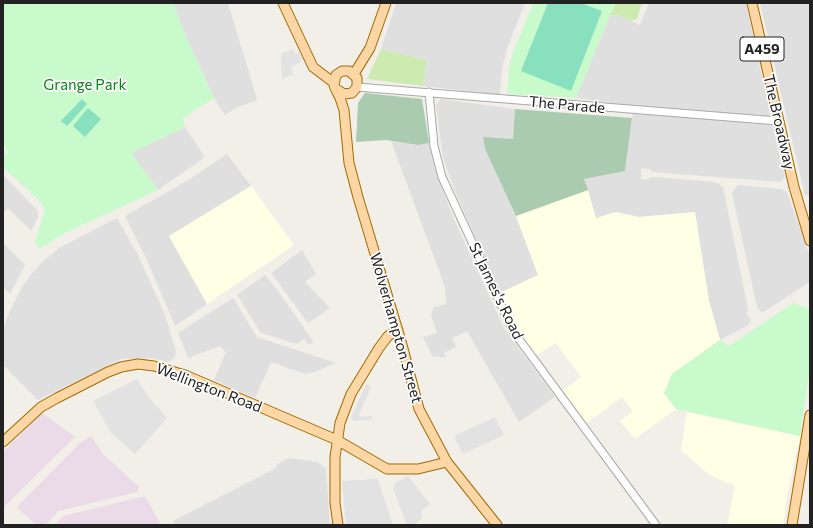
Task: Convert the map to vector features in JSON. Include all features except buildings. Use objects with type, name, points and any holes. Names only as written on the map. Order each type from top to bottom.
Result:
[{"type":"main road","points":[[283,3],[313,67],[335,82],[340,93],[348,94],[356,87],[357,78],[351,73],[342,71],[335,82]]},
{"type":"main road","points":[[351,73],[364,58],[386,3]]},
{"type":"main road","name":"The Broadway","points":[[752,3],[794,187],[810,241]]},
{"type":"main road","name":"Wolverhampton Street","points":[[335,82],[344,110],[349,163],[398,330],[419,409],[447,462],[497,525]]},
{"type":"main road","name":"Wolverhampton Street","points":[[344,110],[348,94]]},
{"type":"main road","points":[[338,525],[334,482],[337,440],[340,423],[351,394],[379,348],[388,336],[398,330]]},
{"type":"main road","name":"Wellington Road","points":[[3,442],[41,407],[108,372],[121,367],[138,364],[154,366],[185,375],[337,440],[387,469],[418,469],[447,462]]},
{"type":"main road","points":[[792,525],[810,415]]},
{"type":"street","name":"The Parade","points":[[356,87],[778,121]]},
{"type":"street","name":"St James's Road","points":[[429,92],[434,146],[442,177],[513,331],[656,525]]},
{"type":"shaded area","points":[[173,3],[228,3],[257,99],[255,101],[238,107],[225,115],[214,98],[185,35]]},
{"type":"shaded area","points":[[396,3],[525,3],[508,46],[502,69],[500,95],[423,86],[427,60],[381,49]]},
{"type":"shaded area","points":[[649,3],[746,3],[785,177],[780,182],[652,172],[650,169],[641,168],[641,179],[646,180],[653,177],[716,182],[723,187],[748,309],[747,314],[751,320],[749,325],[720,340],[709,301],[695,212],[639,217],[616,212],[596,218],[583,179],[625,171],[634,106],[576,98],[610,15],[621,16],[640,25]]},
{"type":"shaded area","points":[[760,3],[810,3],[810,195],[805,196]]},
{"type":"shaded area","points":[[293,49],[295,54],[299,52],[303,60],[291,68],[293,74],[282,79],[281,54]]},
{"type":"shaded area","points":[[365,93],[422,99],[429,143],[418,145],[386,140],[356,142],[358,103]]},
{"type":"shaded area","points":[[441,99],[515,109],[513,139],[483,138],[485,149],[516,216],[538,275],[500,293],[457,196],[443,158],[436,105]]},
{"type":"shaded area","points":[[515,109],[632,118],[625,171],[584,179],[588,190],[516,216],[485,149],[483,137],[513,139]]},
{"type":"shaded area","points":[[185,127],[205,157],[158,190],[131,153]]},
{"type":"shaded area","points":[[391,141],[418,145],[429,143],[437,175],[453,217],[504,328],[555,397],[519,422],[467,331],[452,338],[456,347],[444,353],[446,358],[432,356],[423,337],[437,333],[431,315],[434,307],[446,304],[445,287]]},
{"type":"shaded area","points":[[227,154],[251,186],[169,236],[207,304],[175,326],[145,256],[125,216],[190,179]]},
{"type":"shaded area","points":[[3,175],[38,211],[38,217],[31,231],[8,208],[3,213]]},
{"type":"shaded area","points":[[738,185],[782,189],[787,192],[810,257],[810,282],[762,313],[757,307],[732,193]]},
{"type":"shaded area","points":[[251,186],[294,245],[207,304],[169,236]]},
{"type":"shaded area","points":[[588,190],[596,218],[616,212],[639,217],[695,212],[709,301],[720,340],[672,374],[664,393],[676,409],[635,439],[620,421],[633,411],[622,397],[585,424],[562,391],[581,377],[556,343],[534,357],[512,321],[500,293],[538,275],[516,216]]},
{"type":"shaded area","points":[[117,218],[138,255],[164,312],[176,351],[175,357],[170,362],[150,358],[121,359],[38,400],[3,365],[3,329],[9,313],[23,285],[40,264],[59,248]]},
{"type":"shaded area","points":[[3,243],[25,265],[10,294],[3,287]]},
{"type":"shaded area","points":[[302,250],[316,274],[305,282],[330,308],[308,323],[271,273]]},
{"type":"shaded area","points":[[265,275],[314,342],[309,345],[304,339],[297,344],[261,333],[237,295]]},
{"type":"shaded area","points":[[233,298],[257,337],[336,363],[315,372],[305,374],[271,362],[255,398],[214,380],[226,352],[220,346],[188,358],[178,333]]},
{"type":"shaded area","points":[[137,379],[150,399],[167,418],[135,454],[111,433],[93,401]]},
{"type":"shaded area","points":[[366,384],[371,387],[359,415],[363,417],[372,416],[371,420],[353,421],[351,417]]},
{"type":"shaded area","points":[[687,412],[800,436],[787,496],[783,525],[727,525],[735,486],[709,475],[681,450]]},
{"type":"shaded area","points":[[42,413],[75,437],[3,508],[3,452]]},
{"type":"shaded area","points":[[495,417],[504,435],[463,454],[454,436]]},
{"type":"shaded area","points":[[91,436],[103,454],[139,487],[137,492],[58,511],[46,525],[36,525],[17,507],[80,443]]},
{"type":"shaded area","points":[[289,458],[317,462],[326,468],[330,525],[175,525],[173,521],[276,468],[277,464]]},
{"type":"shaded area","points":[[408,476],[430,504],[421,511],[422,518],[414,525],[407,525],[393,488],[395,483]]},
{"type":"shaded area","points":[[378,480],[393,525],[346,525],[342,481]]},
{"type":"shaded area","points":[[145,496],[161,525],[55,525],[63,516]]},
{"type":"green space","name":"Grange Park","points":[[3,3],[173,3],[185,35],[214,98],[183,118],[185,127],[131,153],[158,190],[67,232],[39,249],[35,242],[45,210],[38,199],[3,167],[3,155],[8,153],[3,143]]},
{"type":"green space","points":[[533,3],[615,3],[576,98],[507,94],[512,55]]},
{"type":"green space","points":[[548,3],[581,3],[602,11],[571,91],[521,71]]},
{"type":"green space","points":[[615,3],[642,3],[637,19],[630,21],[621,16],[610,15]]},
{"type":"green space","points":[[381,49],[427,60],[423,86],[367,79]]},
{"type":"green space","points":[[82,99],[87,104],[67,126],[61,121]]},
{"type":"green space","points":[[88,108],[101,119],[85,137],[73,126]]},
{"type":"green space","points":[[793,303],[810,309],[810,367],[800,436],[676,409],[664,393],[672,374],[720,340],[729,346]]}]
